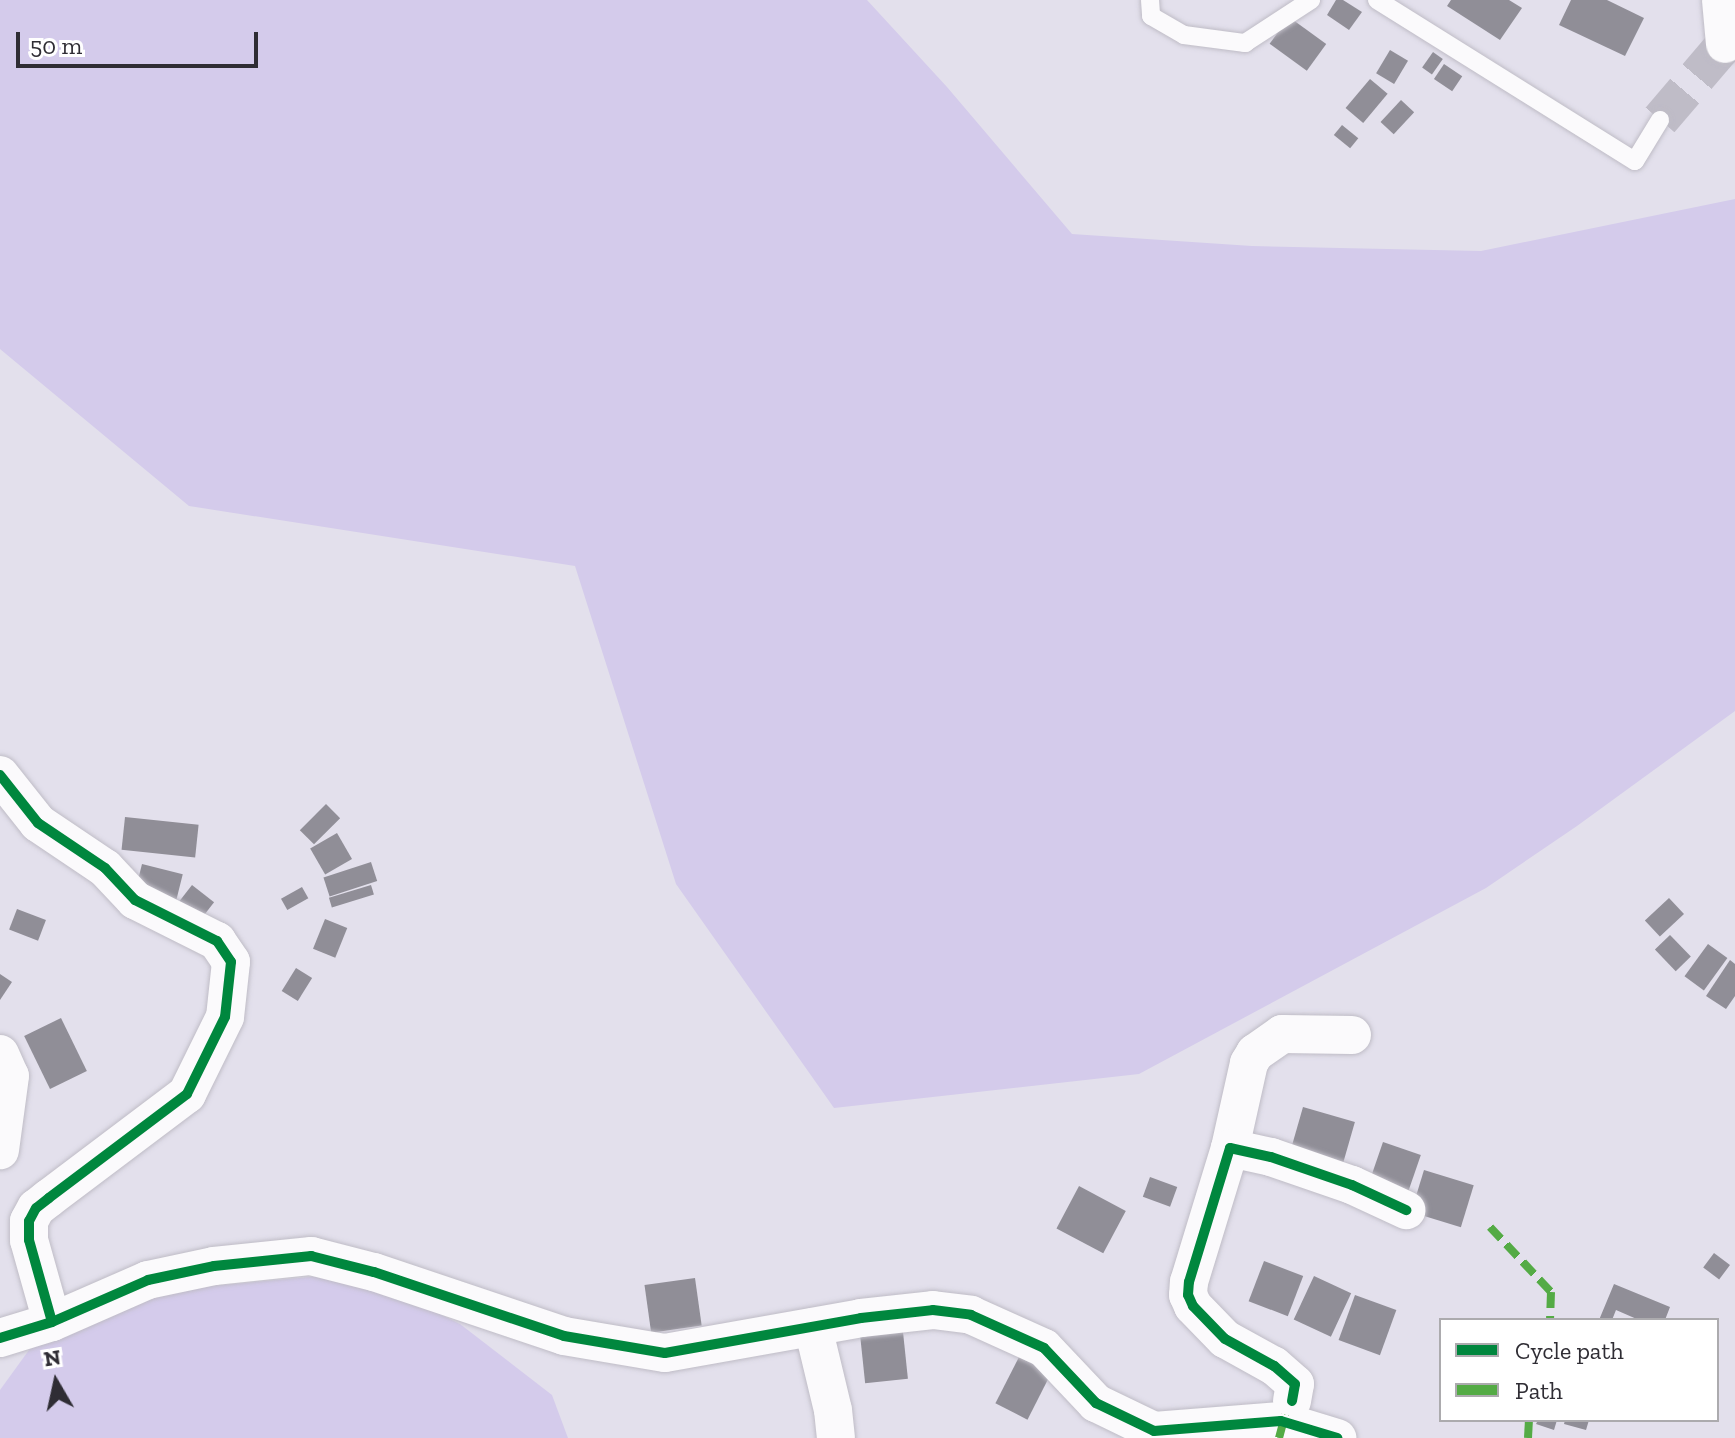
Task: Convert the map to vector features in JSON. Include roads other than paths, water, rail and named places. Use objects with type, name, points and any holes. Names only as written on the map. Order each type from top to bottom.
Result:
[{"type":"street","points":[[1721,0],[1725,44]]},
{"type":"street","points":[[0,775],[38,823],[105,868],[135,900],[217,941],[231,962],[225,1017],[187,1094],[36,1208],[29,1221],[29,1240],[52,1322]]},
{"type":"street","points":[[1292,1401],[1295,1384],[1274,1366],[1225,1339],[1193,1306],[1188,1295],[1189,1282],[1230,1148],[1249,1063],[1255,1053],[1282,1034],[1352,1035]]},
{"type":"street","points":[[0,1054],[10,1076],[0,1150]]},
{"type":"street","points":[[1230,1148],[1271,1157],[1339,1180],[1406,1210]]},
{"type":"street","points":[[0,1338],[52,1322],[148,1280],[214,1266],[311,1256],[374,1272],[564,1336],[665,1353],[933,1310],[971,1315],[1044,1348],[1096,1403],[1154,1431],[1281,1421],[1337,1438]]},
{"type":"street","points":[[813,1327],[836,1438]]},
{"type":"lane","points":[[1150,0],[1151,16],[1184,35],[1245,43],[1311,0]]},
{"type":"lane","points":[[1377,0],[1635,161],[1660,120]]},
{"type":"tunnel","points":[[1660,120],[1725,44]]}]
